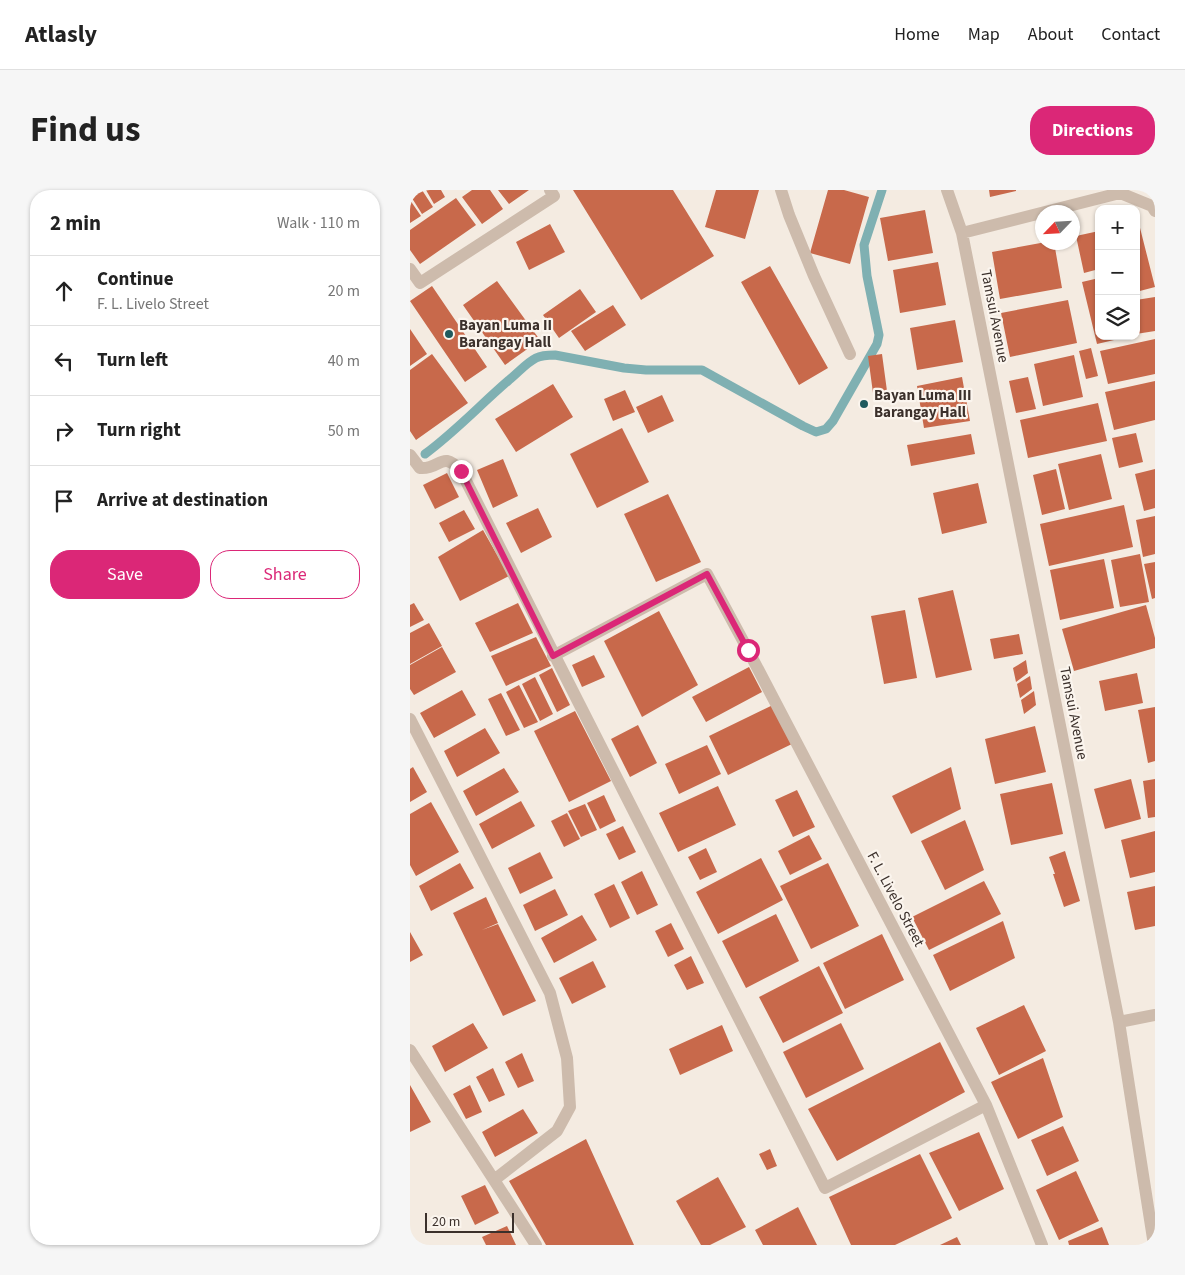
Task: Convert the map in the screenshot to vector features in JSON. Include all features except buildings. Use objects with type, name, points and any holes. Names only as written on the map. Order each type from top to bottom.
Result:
[{"type":"street","points":[[410,268],[415,286],[554,196],[550,190]]},
{"type":"street","points":[[781,190],[814,276],[850,354]]},
{"type":"street","name":"Tamsui Avenue","points":[[947,190],[962,233],[1119,1022],[1154,1245]]},
{"type":"street","points":[[962,233],[1120,193],[1152,206],[1155,211]]},
{"type":"street","points":[[410,455],[420,468],[428,469],[444,460],[453,462],[461,471],[553,656],[825,1188],[986,1105]]},
{"type":"street","name":"F. L. Livelo Street","points":[[553,656],[707,574],[986,1105],[1042,1245]]},
{"type":"street","points":[[410,720],[550,993],[567,1058],[570,1107],[557,1130],[494,1180]]},
{"type":"street","points":[[1119,1022],[1155,1015]]},
{"type":"street","points":[[410,1050],[536,1245]]},
{"type":"waterway","points":[[425,454],[447,437],[529,363],[538,357],[547,355],[624,368],[702,370],[803,426],[816,432],[826,429],[833,421],[877,344],[879,335],[867,276],[864,245],[882,190]]},
{"type":"place","name":"Bayan Luma II Barangay Hall","points":[[449,334]]},
{"type":"place","name":"Bayan Luma III Barangay Hall","points":[[864,404]]},
{"type":"route","points":[[461,471],[553,656],[707,574],[748,650]]}]
